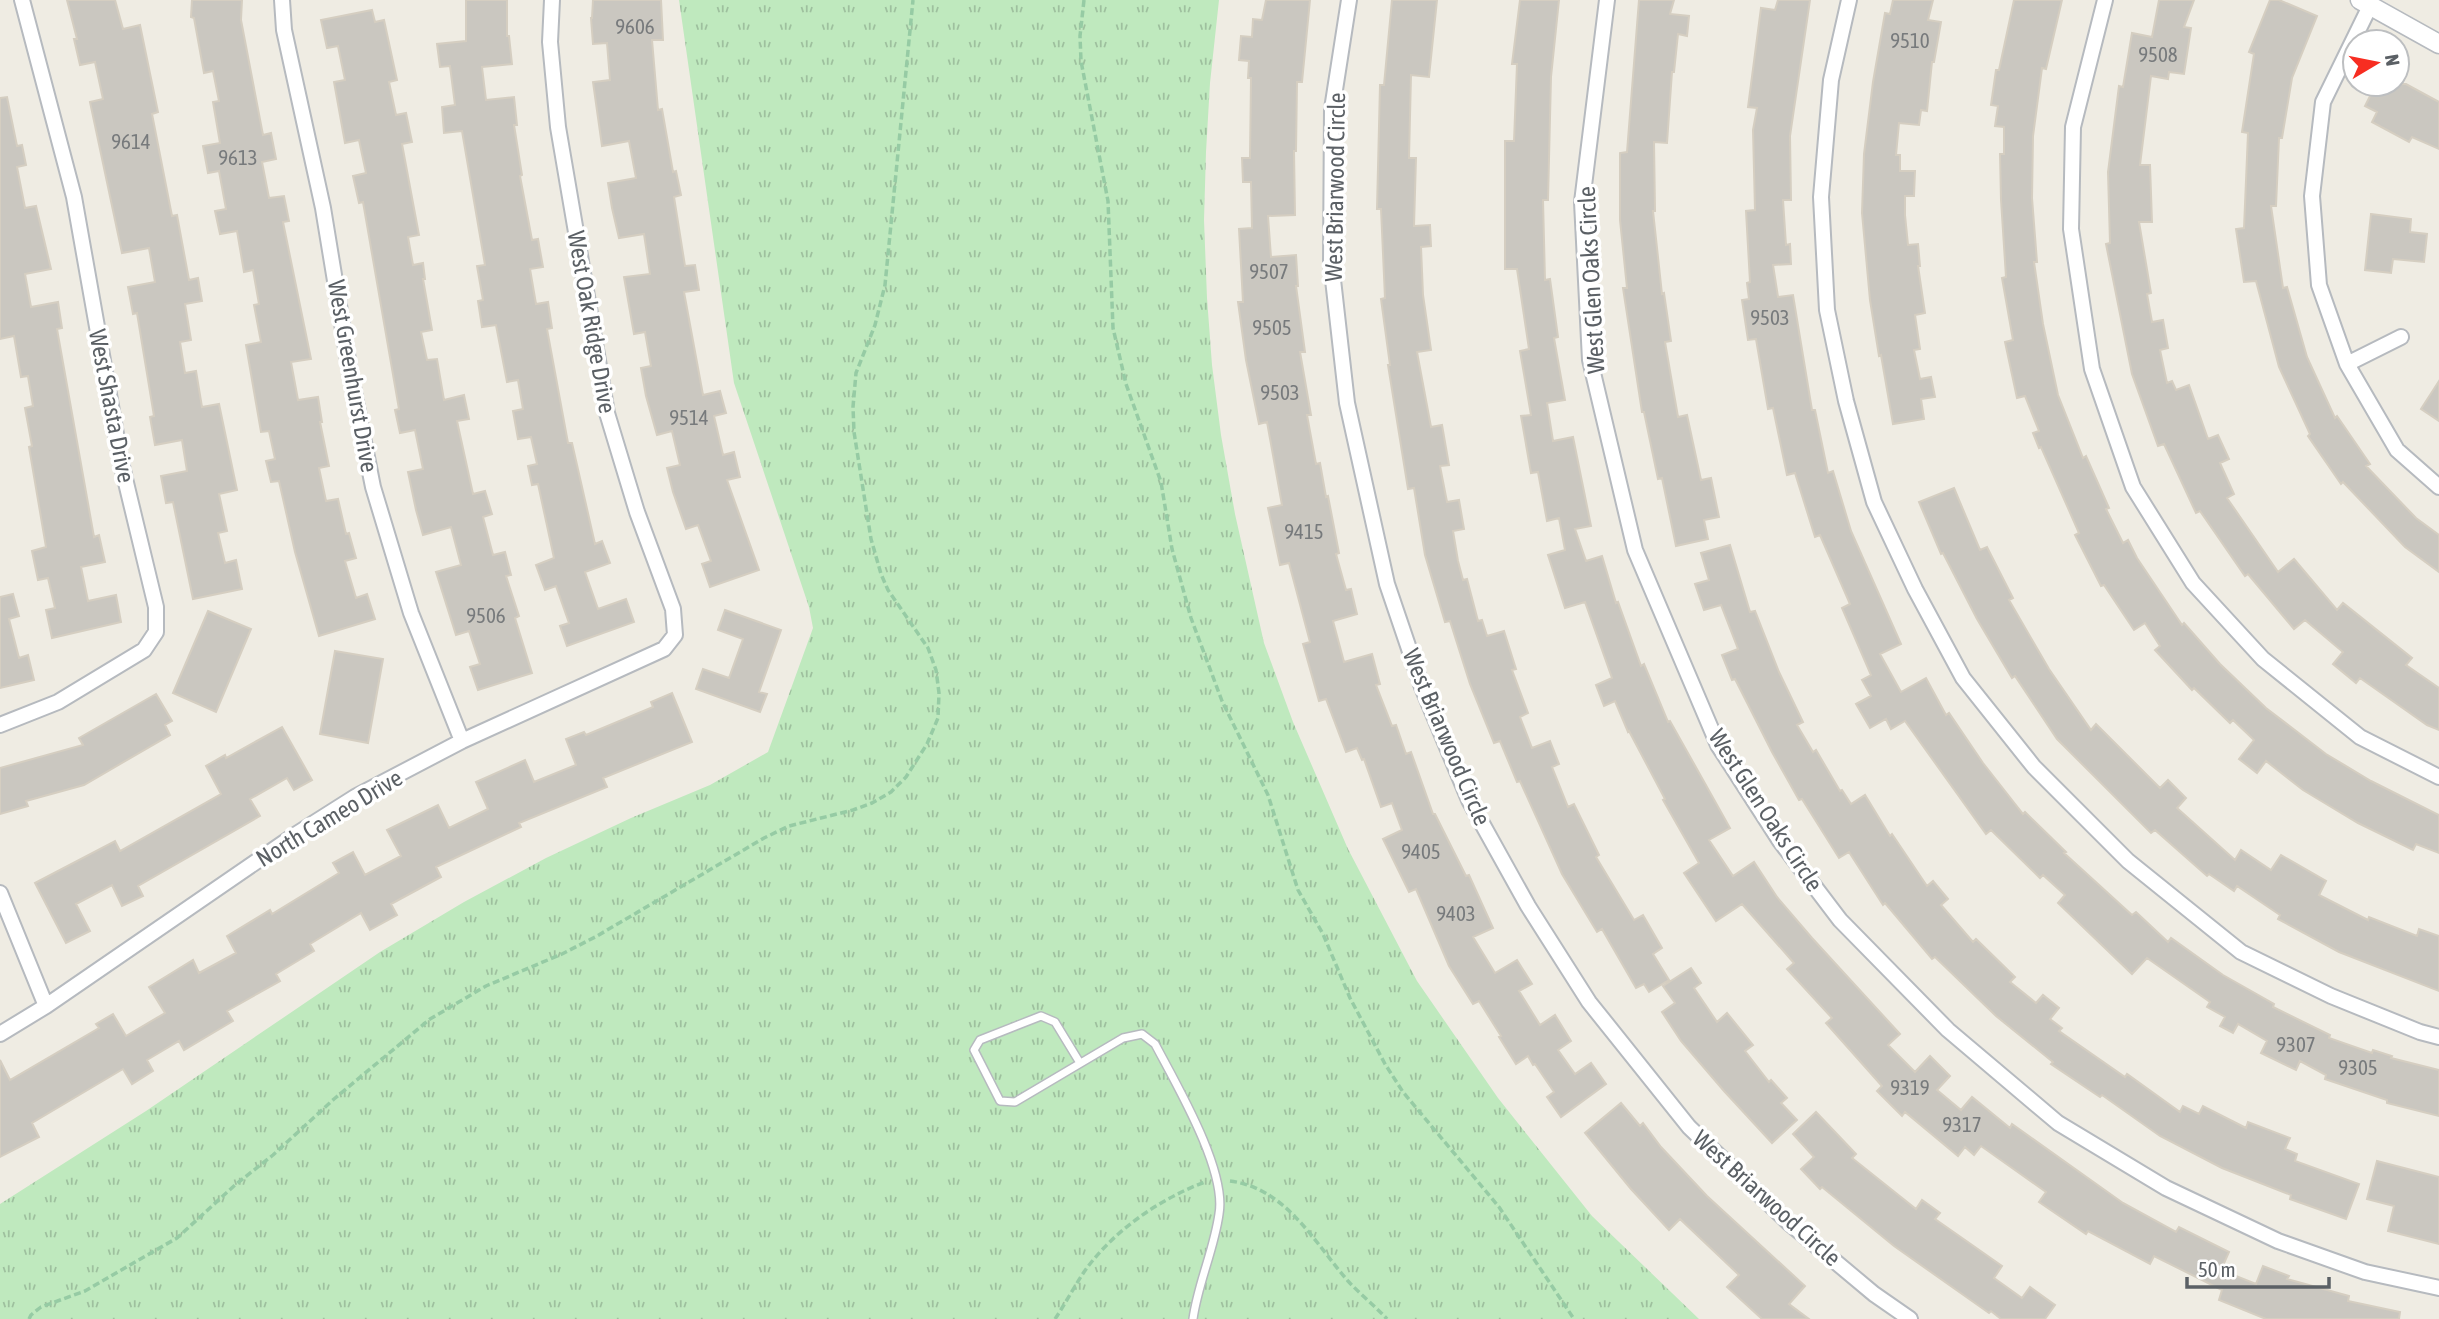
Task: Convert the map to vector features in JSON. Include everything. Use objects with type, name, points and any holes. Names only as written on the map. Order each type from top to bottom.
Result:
[{"type":"street","name":"West Shasta Drive","points":[[0,725],[58,702],[144,650],[156,632],[156,607],[121,462],[74,197],[22,0]]},
{"type":"street","name":"West Greenhurst Drive","points":[[282,0],[284,30],[323,208],[350,372],[373,486],[411,614],[462,741]]},
{"type":"street","name":"West Oak Ridge Drive","points":[[552,0],[550,42],[558,127],[607,413],[637,512],[673,609],[675,635]]},
{"type":"street","name":"West Briarwood Circle","points":[[1349,0],[1332,109],[1331,262],[1347,403],[1387,584],[1422,687],[1469,800],[1528,906],[1589,1002],[1689,1127],[1788,1222],[1874,1294],[1910,1319]]},
{"type":"street","name":"West Glen Oaks Circle","points":[[1607,0],[1582,202],[1590,360],[1635,550],[1718,745],[1780,841],[1840,920],[1948,1030],[2058,1123],[2166,1188],[2278,1241],[2365,1272],[2439,1288]]},
{"type":"street","points":[[1849,0],[1831,80],[1821,197],[1826,310],[1846,401],[1874,502],[1915,589],[1963,678],[2034,767],[2128,861],[2241,952],[2331,996],[2439,1037]]},
{"type":"street","points":[[2105,0],[2073,127],[2071,229],[2092,369],[2133,487],[2193,583],[2263,659],[2360,737],[2439,777]]},
{"type":"street","points":[[2439,44],[2365,3],[2323,102],[2312,195],[2319,285],[2347,364],[2397,450],[2439,487]]},
{"type":"street","points":[[2347,364],[2401,337]]},
{"type":"street","name":"North Cameo Drive","points":[[0,1034],[46,1006],[355,796],[462,741],[664,649],[675,635]]},
{"type":"street","points":[[0,892],[46,1006]]},
{"type":"lane","points":[[1080,1063],[1055,1022],[1041,1017],[980,1040],[974,1050],[1000,1101],[1015,1102],[1124,1038],[1142,1034],[1155,1044],[1203,1142],[1216,1180],[1220,1211],[1212,1248],[1196,1297],[1193,1319]]},
{"type":"path","points":[[29,1319],[41,1307],[85,1291],[177,1238],[334,1099],[430,1019],[486,986],[597,936],[764,838],[789,827],[872,803],[891,792],[906,777],[927,744],[938,718],[936,670],[928,648],[888,590],[881,574],[871,540],[854,432],[853,407],[856,373],[875,325],[886,285],[913,0]]},
{"type":"path","points":[[1084,0],[1080,36],[1081,61],[1108,201],[1113,328],[1126,384],[1161,482],[1172,549],[1191,618],[1223,701],[1268,795],[1298,890],[1323,934],[1350,998],[1385,1064],[1403,1092],[1499,1207],[1574,1319]]},
{"type":"green space","points":[[679,0],[1219,0],[1206,152],[1204,220],[1207,298],[1221,435],[1235,514],[1264,643],[1293,722],[1348,849],[1417,981],[1498,1098],[1592,1216],[1699,1319],[0,1319],[0,1204],[146,1111],[380,952],[464,902],[546,858],[710,785],[768,752],[813,628],[809,607],[734,383]]},
{"type":"building","points":[[67,0],[115,0],[123,29],[140,25],[158,112],[152,114],[172,216],[177,215],[189,280],[198,278],[202,301],[185,304],[191,340],[180,342],[185,373],[196,371],[202,407],[219,404],[237,490],[219,494],[227,531],[218,533],[225,563],[236,560],[242,589],[193,599],[173,502],[166,503],[161,476],[187,471],[182,440],[155,445],[150,417],[154,416],[137,313],[133,314],[128,287],[155,282],[149,248],[122,253],[90,102],[103,99],[95,62],[80,65],[74,39],[77,39]]},
{"type":"building","points":[[192,0],[242,0],[241,20],[263,135],[271,133],[276,159],[262,162],[269,198],[284,196],[289,221],[283,222],[311,359],[291,362],[298,400],[318,397],[329,466],[319,468],[326,501],[338,499],[346,534],[349,533],[356,558],[345,561],[356,598],[367,594],[375,619],[319,636],[295,552],[279,481],[271,482],[266,461],[275,459],[269,431],[261,432],[246,345],[261,342],[254,305],[259,304],[253,270],[244,272],[237,231],[220,234],[215,211],[226,209],[219,171],[208,173],[203,146],[220,143],[213,102],[219,101],[213,71],[204,73],[194,18],[191,17]]},
{"type":"building","points":[[466,0],[507,0],[507,36],[512,64],[482,67],[486,100],[514,97],[517,125],[514,125],[522,175],[520,176],[532,240],[538,239],[543,267],[530,269],[536,304],[548,302],[552,328],[547,329],[568,443],[572,443],[595,544],[602,541],[610,563],[585,572],[598,609],[626,599],[634,622],[567,646],[560,626],[569,623],[556,586],[545,590],[536,565],[554,558],[538,484],[532,485],[528,466],[537,464],[531,437],[518,439],[513,411],[523,409],[518,380],[507,382],[496,325],[482,327],[478,301],[483,300],[477,266],[485,265],[462,131],[444,133],[442,107],[455,105],[450,66],[440,67],[437,44],[466,41]]},
{"type":"building","points":[[593,0],[661,0],[663,40],[652,40],[658,110],[662,109],[673,172],[676,171],[681,195],[674,197],[685,266],[695,265],[699,290],[684,292],[703,395],[720,391],[726,413],[714,416],[723,455],[734,452],[740,477],[727,480],[759,570],[710,587],[702,564],[711,561],[698,525],[686,529],[667,468],[680,465],[672,431],[657,435],[646,396],[641,368],[651,366],[645,332],[634,334],[624,277],[650,274],[644,234],[619,238],[612,208],[608,183],[636,178],[629,141],[602,146],[593,82],[610,80],[607,43],[593,44]]},
{"type":"building","points":[[1266,0],[1310,0],[1302,82],[1297,82],[1295,215],[1268,216],[1271,257],[1296,255],[1296,286],[1305,352],[1300,352],[1311,415],[1307,415],[1316,464],[1320,463],[1326,497],[1328,496],[1339,553],[1336,554],[1346,590],[1351,589],[1357,614],[1333,621],[1344,662],[1372,654],[1380,684],[1376,685],[1392,726],[1396,725],[1406,754],[1411,752],[1433,814],[1466,876],[1469,875],[1493,928],[1473,937],[1495,973],[1517,960],[1532,984],[1519,991],[1540,1025],[1555,1015],[1571,1041],[1558,1050],[1575,1074],[1591,1063],[1606,1084],[1561,1117],[1547,1097],[1554,1092],[1535,1064],[1533,1065],[1528,1056],[1516,1064],[1479,1001],[1473,1004],[1449,966],[1416,889],[1409,892],[1383,839],[1402,830],[1392,803],[1381,807],[1364,759],[1362,760],[1357,748],[1346,752],[1326,699],[1319,701],[1303,644],[1310,642],[1289,563],[1280,565],[1268,508],[1282,505],[1267,422],[1259,424],[1238,302],[1243,302],[1239,229],[1252,228],[1251,182],[1243,182],[1242,158],[1250,158],[1251,78],[1248,78],[1249,61],[1239,60],[1241,36],[1252,37],[1253,19],[1262,20]]},
{"type":"building","points":[[1392,0],[1437,0],[1429,77],[1411,75],[1409,158],[1416,158],[1414,226],[1430,225],[1431,246],[1421,247],[1423,295],[1431,350],[1417,352],[1431,427],[1442,425],[1449,465],[1440,466],[1447,502],[1459,500],[1464,529],[1453,531],[1458,561],[1463,580],[1467,579],[1478,621],[1482,620],[1487,636],[1504,631],[1516,669],[1512,670],[1528,713],[1520,717],[1532,748],[1550,741],[1559,764],[1552,767],[1568,807],[1574,804],[1599,855],[1596,857],[1634,920],[1643,915],[1662,948],[1653,954],[1669,980],[1649,992],[1644,984],[1636,988],[1602,929],[1597,932],[1562,874],[1500,741],[1494,743],[1470,684],[1450,621],[1445,622],[1425,555],[1414,488],[1408,489],[1388,365],[1381,299],[1385,298],[1381,209],[1377,209],[1380,85],[1384,85]]},
{"type":"building","points":[[1520,0],[1559,0],[1551,77],[1548,200],[1543,200],[1545,280],[1550,279],[1558,337],[1554,338],[1565,400],[1547,403],[1553,441],[1573,437],[1591,526],[1575,529],[1586,561],[1602,556],[1616,603],[1618,602],[1641,666],[1644,664],[1668,722],[1670,721],[1730,828],[1709,840],[1733,876],[1754,862],[1777,897],[1900,1034],[1888,1045],[1915,1072],[1930,1056],[1950,1076],[1937,1090],[1961,1110],[1972,1097],[2010,1128],[2012,1124],[2123,1203],[2176,1232],[2179,1227],[2229,1252],[2221,1270],[2256,1284],[2263,1266],[2289,1276],[2287,1279],[2349,1296],[2348,1301],[2400,1312],[2399,1319],[2266,1319],[2219,1300],[2222,1290],[2154,1256],[2150,1264],[2088,1231],[2086,1234],[2039,1202],[2046,1192],[1981,1146],[1974,1155],[1965,1147],[1958,1156],[1905,1112],[1902,1116],[1877,1091],[1882,1086],[1826,1023],[1832,1018],[1787,969],[1794,963],[1742,904],[1716,921],[1684,873],[1699,863],[1663,800],[1665,799],[1628,732],[1615,701],[1604,706],[1596,685],[1612,678],[1585,602],[1565,608],[1548,555],[1565,550],[1559,518],[1547,521],[1538,472],[1531,473],[1521,416],[1531,415],[1520,351],[1529,349],[1517,269],[1505,269],[1505,141],[1514,141],[1517,64],[1512,64]]},
{"type":"building","points":[[1639,0],[1674,0],[1670,14],[1689,16],[1687,36],[1678,34],[1672,72],[1667,143],[1654,142],[1653,211],[1662,294],[1664,293],[1671,341],[1665,342],[1678,417],[1687,415],[1701,480],[1711,478],[1719,517],[1704,520],[1708,539],[1676,546],[1662,478],[1658,479],[1642,412],[1623,288],[1627,288],[1620,220],[1620,153],[1627,152]]},
{"type":"building","points":[[1778,0],[1810,0],[1790,136],[1791,200],[1783,200],[1786,245],[1790,244],[1791,264],[1773,265],[1778,297],[1793,295],[1812,410],[1815,410],[1828,473],[1833,471],[1851,531],[1901,644],[1880,654],[1901,692],[1926,678],[1946,715],[1949,713],[1983,763],[2023,814],[2025,812],[2066,852],[2064,853],[2132,915],[2136,912],[2168,942],[2171,938],[2223,975],[2274,1004],[2273,1007],[2330,1035],[2329,1038],[2372,1053],[2373,1050],[2392,1056],[2391,1058],[2439,1070],[2439,1116],[2387,1103],[2387,1100],[2325,1079],[2326,1075],[2300,1061],[2296,1070],[2261,1053],[2267,1041],[2238,1024],[2233,1033],[2220,1026],[2225,1017],[2207,1007],[2210,1002],[2147,958],[2132,974],[2058,903],[2065,895],[2043,875],[2040,878],[1991,830],[1986,834],[1905,721],[1891,729],[1886,719],[1870,728],[1856,704],[1871,696],[1862,680],[1871,675],[1842,608],[1850,604],[1820,535],[1815,537],[1795,473],[1787,475],[1773,408],[1768,409],[1756,339],[1748,340],[1742,300],[1749,299],[1747,283],[1750,282],[1746,211],[1755,210],[1753,130],[1757,108],[1748,107],[1761,8],[1775,10]]},
{"type":"building","points":[[1893,0],[1933,0],[1928,20],[1941,22],[1932,62],[1927,111],[1921,110],[1919,125],[1899,123],[1896,155],[1900,155],[1900,171],[1915,171],[1914,196],[1905,196],[1905,215],[1908,245],[1918,244],[1918,266],[1925,313],[1915,315],[1920,349],[1914,350],[1920,379],[1931,377],[1935,397],[1921,399],[1924,419],[1893,424],[1870,300],[1862,213],[1864,154],[1873,82],[1885,13],[1890,14]]},
{"type":"building","points":[[2014,0],[2062,0],[2046,69],[2042,68],[2033,136],[2032,198],[2037,262],[2034,262],[2043,324],[2058,395],[2083,458],[2086,456],[2109,508],[2106,509],[2123,543],[2128,540],[2182,625],[2184,623],[2220,664],[2266,708],[2326,754],[2371,781],[2439,815],[2439,853],[2416,844],[2413,850],[2358,823],[2303,790],[2266,761],[2257,773],[2239,759],[2254,740],[2233,720],[2230,723],[2194,688],[2192,690],[2155,650],[2160,646],[2145,623],[2134,630],[2104,585],[2101,586],[2075,535],[2079,533],[2033,433],[2039,431],[2025,396],[2017,398],[2005,342],[2013,340],[2002,278],[2006,277],[2000,154],[2004,154],[2004,127],[1995,126],[1998,106],[1991,105],[1996,70],[1999,70]]},
{"type":"building","points":[[2159,0],[2194,0],[2184,27],[2191,28],[2184,74],[2169,72],[2168,79],[2151,76],[2140,165],[2150,165],[2152,222],[2139,222],[2151,293],[2147,294],[2152,322],[2163,320],[2168,348],[2160,350],[2167,383],[2172,381],[2176,390],[2189,385],[2208,439],[2218,435],[2229,459],[2220,463],[2234,494],[2227,498],[2278,572],[2294,559],[2337,610],[2343,603],[2412,658],[2406,665],[2439,688],[2439,730],[2427,725],[2360,678],[2356,683],[2333,664],[2343,652],[2305,620],[2294,629],[2248,574],[2245,576],[2200,511],[2196,513],[2164,444],[2158,446],[2132,374],[2106,244],[2110,243],[2108,172],[2119,86],[2123,87],[2132,33],[2152,37]]},
{"type":"building","points":[[2270,0],[2279,0],[2317,16],[2292,78],[2282,138],[2279,138],[2276,206],[2271,206],[2283,288],[2287,287],[2307,357],[2335,418],[2337,416],[2370,464],[2366,466],[2416,518],[2439,535],[2439,572],[2405,547],[2343,482],[2341,484],[2308,436],[2310,434],[2279,367],[2256,281],[2244,282],[2236,229],[2244,228],[2248,133],[2242,132],[2254,54],[2249,52]]},
{"type":"building","points":[[372,10],[375,22],[384,20],[397,80],[389,82],[396,115],[406,113],[412,142],[402,144],[419,235],[408,237],[413,265],[423,263],[423,279],[432,330],[421,332],[427,360],[437,359],[444,400],[464,395],[469,419],[457,421],[473,494],[485,491],[492,514],[483,517],[493,555],[505,552],[511,575],[506,576],[519,616],[515,618],[532,673],[478,690],[470,667],[480,664],[469,631],[456,635],[436,572],[461,565],[451,527],[423,535],[416,510],[408,472],[423,469],[415,430],[400,433],[395,410],[399,409],[363,202],[359,203],[353,176],[366,173],[359,140],[345,143],[334,82],[345,80],[338,46],[327,48],[321,20]]},
{"type":"building","points":[[2411,87],[2439,102],[2439,149],[2412,137],[2409,142],[2372,122],[2377,112],[2365,106],[2369,98],[2411,98]]},
{"type":"building","points":[[7,97],[17,146],[22,145],[26,165],[17,167],[25,208],[36,206],[51,269],[25,274],[31,307],[58,302],[62,328],[57,329],[94,537],[99,535],[105,562],[81,567],[88,601],[116,595],[121,622],[52,638],[46,610],[55,608],[48,578],[38,580],[32,551],[46,547],[29,447],[32,446],[25,408],[33,406],[28,376],[21,377],[14,336],[0,339],[0,98]]},
{"type":"building","points":[[2371,214],[2411,219],[2410,232],[2427,234],[2424,262],[2393,259],[2391,273],[2365,270]]},
{"type":"building","points":[[2439,381],[2439,421],[2421,409]]},
{"type":"building","points":[[1954,488],[1980,550],[1987,547],[2013,598],[2009,600],[2049,669],[2091,730],[2096,724],[2160,788],[2168,780],[2186,798],[2177,808],[2235,860],[2241,850],[2271,870],[2281,855],[2326,881],[2319,895],[2368,920],[2369,917],[2417,936],[2419,929],[2439,936],[2439,991],[2339,952],[2278,919],[2280,915],[2237,886],[2234,891],[2209,874],[2207,876],[2155,830],[2151,833],[2057,739],[2015,676],[2012,678],[1977,619],[1943,553],[1941,554],[1919,502]]},
{"type":"building","points":[[1730,545],[1750,612],[1755,611],[1779,672],[1803,722],[1797,725],[1813,752],[1816,750],[1840,791],[1842,790],[1851,804],[1865,795],[1890,836],[1892,834],[1927,886],[1933,881],[1948,899],[1941,905],[1973,942],[1976,939],[2015,977],[2010,982],[2036,1003],[2043,995],[2059,1008],[2050,1019],[2062,1028],[2059,1031],[2180,1112],[2183,1106],[2199,1114],[2203,1106],[2246,1128],[2248,1122],[2290,1138],[2285,1149],[2297,1154],[2295,1161],[2359,1184],[2346,1219],[2290,1199],[2291,1195],[2222,1168],[2160,1136],[2102,1095],[2100,1097],[2051,1064],[2053,1062],[1996,1016],[1935,957],[1932,959],[1885,903],[1883,905],[1849,852],[1839,858],[1802,799],[1799,800],[1735,679],[1732,680],[1722,655],[1738,649],[1721,605],[1704,610],[1695,584],[1709,580],[1701,553]]},
{"type":"building","points":[[13,594],[19,616],[9,619],[19,658],[28,655],[34,680],[0,688],[0,597]]},
{"type":"building","points":[[725,610],[781,630],[759,692],[767,694],[760,712],[696,689],[703,669],[729,678],[743,639],[718,630]]},
{"type":"building","points":[[208,611],[251,629],[216,712],[173,693]]},
{"type":"building","points":[[335,651],[383,659],[368,743],[320,734]]},
{"type":"building","points":[[672,693],[692,742],[603,778],[607,787],[519,823],[521,827],[436,867],[441,877],[391,904],[397,915],[370,930],[361,913],[310,944],[314,951],[276,974],[280,981],[227,1011],[233,1021],[184,1050],[179,1041],[147,1060],[153,1071],[132,1084],[123,1069],[32,1123],[39,1137],[0,1157],[0,1060],[10,1080],[99,1028],[96,1024],[113,1014],[126,1036],[165,1013],[149,987],[193,960],[199,973],[236,953],[227,936],[270,910],[272,914],[339,873],[333,863],[353,852],[365,875],[401,856],[387,830],[438,805],[449,828],[488,809],[476,782],[525,760],[534,782],[576,765],[566,739],[584,732],[586,735],[653,707],[651,702]]},
{"type":"building","points":[[156,694],[172,721],[165,725],[170,735],[84,785],[26,801],[28,806],[0,814],[0,768],[83,745],[79,738]]},
{"type":"building","points":[[282,727],[312,780],[294,790],[287,778],[250,799],[260,816],[138,886],[143,896],[122,906],[112,885],[76,904],[90,931],[66,943],[35,883],[115,841],[120,851],[221,794],[206,766]]},
{"type":"building","points":[[1691,968],[1701,983],[1694,988],[1717,1022],[1727,1013],[1753,1045],[1745,1051],[1769,1082],[1771,1080],[1787,1098],[1781,1103],[1797,1120],[1772,1143],[1681,1041],[1662,1012],[1675,1003],[1663,986]]},
{"type":"building","points":[[1621,1103],[1640,1126],[1643,1123],[1661,1147],[1707,1196],[1805,1286],[1789,1304],[1809,1319],[1762,1319],[1727,1287],[1739,1275],[1680,1219],[1669,1230],[1631,1189],[1585,1133]]},
{"type":"building","points":[[1816,1112],[1856,1154],[1852,1158],[1916,1209],[1922,1200],[1940,1213],[1935,1219],[2002,1266],[1994,1278],[2022,1298],[2030,1287],[2055,1305],[2045,1319],[2001,1319],[1991,1311],[1989,1313],[1894,1246],[1822,1187],[1820,1189],[1801,1169],[1814,1157],[1793,1134]]},
{"type":"building","points":[[2377,1161],[2439,1177],[2439,1244],[2388,1231],[2394,1206],[2367,1199]]}]
